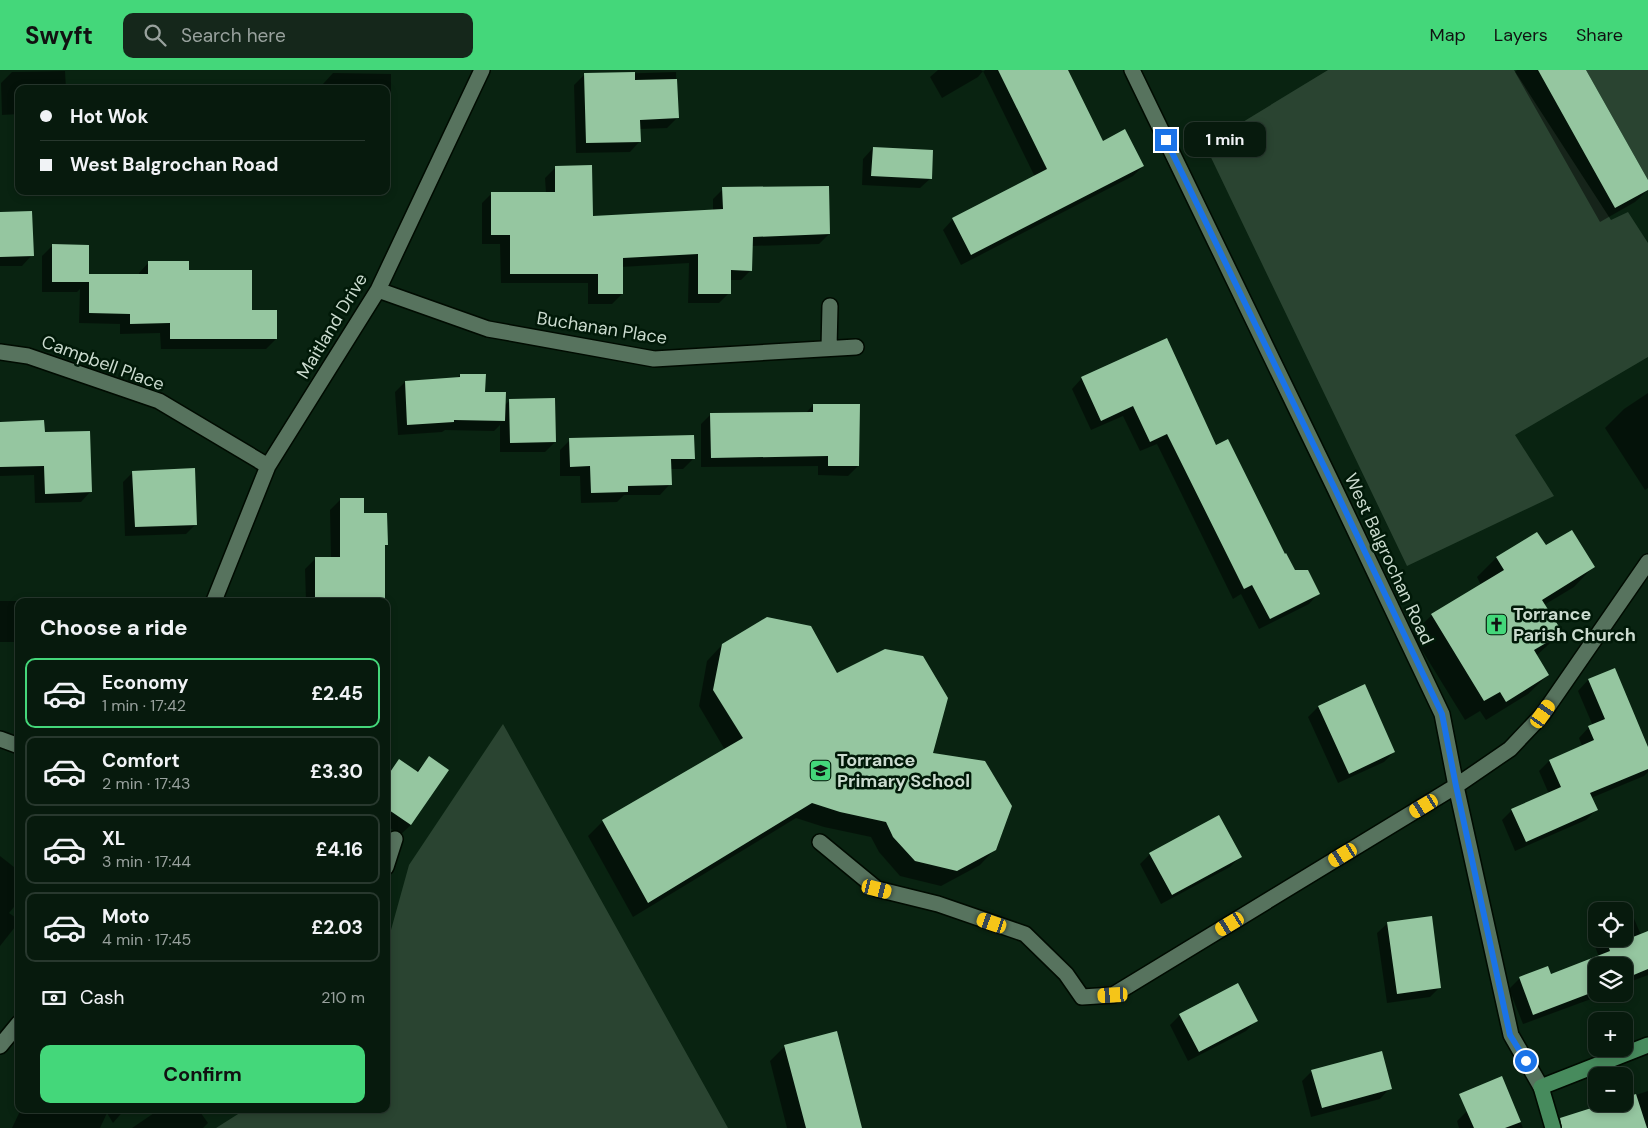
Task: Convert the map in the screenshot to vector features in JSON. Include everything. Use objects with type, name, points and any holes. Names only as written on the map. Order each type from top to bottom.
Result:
[{"type":"main road","points":[[1553,1128],[1541,1087],[1648,1046]]},
{"type":"street","name":"West Balgrochan Road","points":[[1132,70],[1442,714],[1510,1035],[1541,1087]]},
{"type":"street","name":"Maitland Drive","points":[[215,598],[268,466],[378,290],[477,71]]},
{"type":"street","name":"Buchanan Place","points":[[378,290],[488,329],[654,359],[856,347]]},
{"type":"street","points":[[829,348],[830,306]]},
{"type":"street","name":"Campbell Place","points":[[0,352],[28,356],[159,402],[268,466]]},
{"type":"street","points":[[820,842],[877,889],[938,904],[1025,934],[1066,974],[1082,997],[1113,995],[1456,786],[1510,749],[1543,714],[1645,573]]},
{"type":"street","points":[[0,739],[15,745]]},
{"type":"street","points":[[390,855],[395,839]]},
{"type":"street","points":[[0,1046],[10,1027]]},
{"type":"green space","points":[[1328,70],[1514,70],[1611,220],[1628,212],[1648,243],[1648,357],[1515,435],[1554,496],[1407,566],[1205,145]]},
{"type":"green space","points":[[1586,70],[1648,70],[1648,180]]},
{"type":"green space","points":[[503,724],[728,1128],[216,1128],[240,1113],[390,1113],[390,934],[409,865]]},
{"type":"building","points":[[998,70],[1068,70],[1103,141],[1125,129],[1144,166],[971,255],[952,218],[1047,169]]},
{"type":"building","points":[[1538,70],[1586,70],[1648,180],[1648,190],[1615,208]]},
{"type":"building","points":[[635,72],[635,80],[677,79],[679,118],[640,120],[641,142],[586,143],[584,73]]},
{"type":"building","points":[[873,147],[933,150],[932,179],[871,176]]},
{"type":"building","points":[[592,165],[593,216],[723,209],[722,187],[829,186],[830,234],[753,237],[752,271],[731,270],[731,294],[698,294],[698,254],[623,258],[623,294],[598,294],[598,274],[510,274],[510,235],[491,235],[491,192],[555,192],[555,166]]},
{"type":"building","points":[[32,211],[34,256],[0,257],[0,212]]},
{"type":"building","points":[[52,244],[89,245],[89,282],[52,282]]},
{"type":"building","points":[[148,261],[189,261],[189,270],[252,270],[252,310],[277,310],[277,339],[170,339],[170,323],[130,324],[130,314],[89,313],[89,274],[148,274]]},
{"type":"building","points":[[1167,338],[1216,445],[1228,439],[1285,554],[1295,570],[1308,570],[1320,594],[1270,619],[1252,585],[1244,589],[1167,434],[1150,442],[1133,406],[1101,421],[1081,377]]},
{"type":"building","points":[[460,374],[486,374],[485,392],[506,392],[505,421],[454,420],[454,422],[407,425],[405,381],[460,377]]},
{"type":"building","points":[[555,398],[556,442],[510,443],[509,399]]},
{"type":"building","points":[[813,404],[860,404],[859,466],[828,466],[828,456],[711,458],[710,413],[813,412]]},
{"type":"building","points":[[44,420],[45,432],[90,431],[92,492],[45,494],[44,466],[0,467],[0,422]]},
{"type":"building","points":[[694,435],[695,459],[671,459],[672,485],[628,486],[628,492],[591,493],[590,466],[570,467],[569,438]]},
{"type":"building","points":[[195,468],[197,525],[135,527],[132,471]]},
{"type":"building","points":[[340,498],[364,498],[364,513],[387,513],[388,545],[385,545],[385,598],[315,598],[315,557],[340,557]]},
{"type":"building","name":"Torrance Parish Church","points":[[1572,530],[1595,567],[1542,600],[1563,633],[1534,650],[1549,675],[1506,702],[1500,692],[1484,701],[1431,614],[1504,570],[1496,557],[1537,532],[1546,545]]},
{"type":"building","points":[[767,617],[811,626],[837,673],[885,649],[923,656],[948,698],[933,753],[985,761],[1012,806],[996,850],[957,871],[915,861],[893,837],[886,822],[840,812],[812,803],[648,903],[602,820],[743,738],[713,690],[722,644]]},
{"type":"building","points":[[1615,668],[1648,747],[1648,769],[1590,793],[1598,810],[1526,842],[1511,809],[1561,787],[1549,760],[1594,740],[1588,726],[1605,719],[1588,679]]},
{"type":"building","points":[[1365,684],[1395,752],[1349,774],[1318,706]]},
{"type":"building","points":[[429,756],[449,770],[411,825],[390,811],[390,772],[399,759],[418,772]]},
{"type":"building","points":[[1219,815],[1242,857],[1172,895],[1149,853]]},
{"type":"building","points":[[1432,916],[1441,988],[1397,994],[1387,922]]},
{"type":"building","points":[[1648,931],[1648,969],[1633,975],[1633,957],[1595,957],[1610,951],[1609,947],[1633,947],[1633,937]]},
{"type":"building","points":[[1588,960],[1588,994],[1533,1015],[1519,977],[1548,966],[1551,974]]},
{"type":"building","points":[[1238,983],[1258,1021],[1199,1052],[1179,1014]]},
{"type":"building","points":[[837,1031],[862,1128],[806,1128],[784,1045]]},
{"type":"building","points":[[1382,1051],[1392,1089],[1322,1108],[1311,1070]]},
{"type":"building","points":[[1502,1076],[1521,1122],[1505,1128],[1474,1128],[1459,1094]]},
{"type":"building","points":[[1636,1094],[1647,1128],[1562,1128],[1560,1118],[1588,1109],[1588,1112],[1633,1112],[1633,1095]]},
{"type":"place","name":"Torrance Parish Church","points":[[1497,624]]},
{"type":"place","name":"Torrance Primary School","points":[[821,770]]},
{"type":"route","points":[[1166,140],[1442,714],[1510,1035],[1526,1061]]}]
